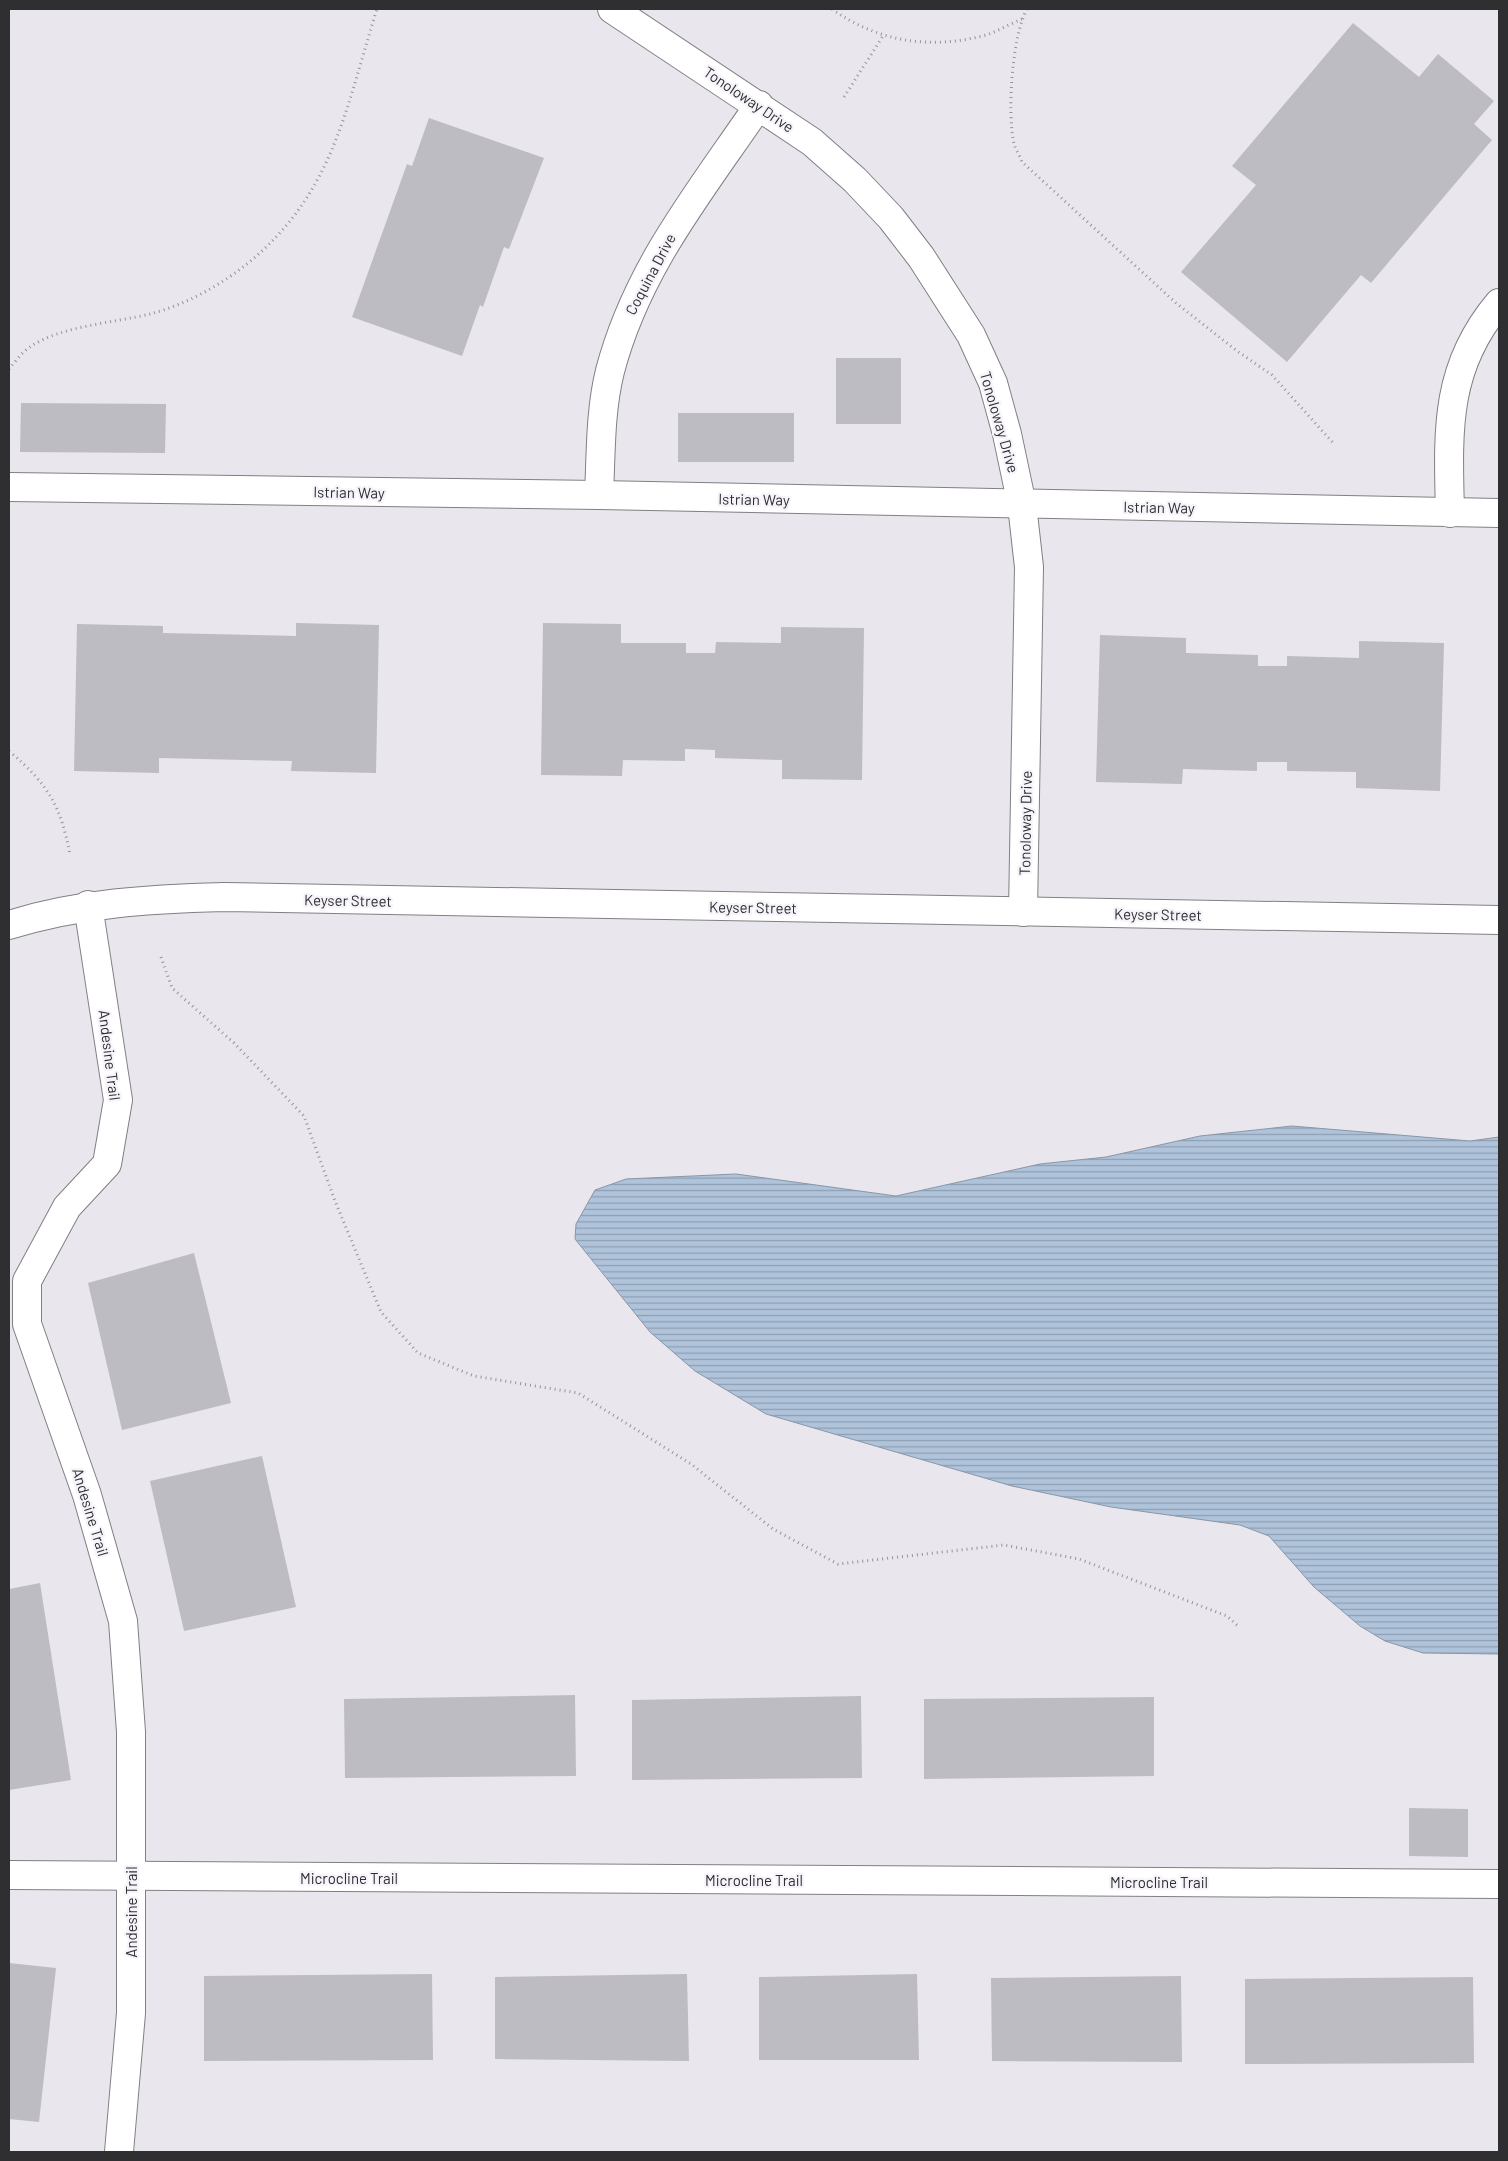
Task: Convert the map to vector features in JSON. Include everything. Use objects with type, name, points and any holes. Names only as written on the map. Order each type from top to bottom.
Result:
[{"type":"street","name":"Tonoloway Drive","points":[[612,9],[812,142],[854,180],[891,218],[922,257],[972,335],[993,384],[1007,434],[1022,505],[1029,568],[1024,912]]},
{"type":"street","name":"Coquina Drive","points":[[599,495],[603,415],[610,373],[623,326],[640,287],[662,247],[759,105]]},
{"type":"street","points":[[1450,512],[1448,448],[1456,379],[1471,343],[1499,303]]},
{"type":"street","name":"Istrian Way","points":[[9,487],[599,495],[1022,505],[1499,513]]},
{"type":"street","name":"Keyser Street","points":[[9,925],[88,905],[152,899],[224,897],[1499,920]]},
{"type":"street","name":"Andesine Trail","points":[[88,905],[118,1100],[107,1164],[67,1207],[27,1281],[27,1324],[87,1495],[122,1621],[131,1732],[132,2013],[119,2152]]},
{"type":"street","name":"Microcline Trail","points":[[9,1875],[1499,1884]]},
{"type":"path","points":[[9,368],[29,347],[53,334],[144,315],[191,299],[230,278],[290,224],[313,190],[330,155],[347,111],[377,9]]},
{"type":"path","points":[[832,9],[861,27],[883,36],[914,42],[951,42],[987,35],[1022,19]]},
{"type":"path","points":[[1027,9],[1022,19],[1012,80],[1011,114],[1014,145],[1022,162],[1176,303],[1237,351],[1272,375],[1335,446]]},
{"type":"path","points":[[844,97],[883,36]]},
{"type":"path","points":[[9,751],[40,780],[56,802],[65,828],[70,855]]},
{"type":"path","points":[[161,957],[172,988],[234,1044],[304,1116],[335,1201],[381,1312],[418,1352],[474,1376],[578,1393],[691,1464],[774,1529],[838,1564],[1004,1545],[1079,1558],[1227,1616],[1239,1627]]},
{"type":"water","points":[[1292,1126],[1470,1141],[1499,1137],[1499,1654],[1423,1653],[1385,1641],[1360,1626],[1314,1587],[1269,1536],[1240,1525],[1111,1507],[1012,1486],[766,1414],[695,1371],[650,1332],[575,1239],[576,1224],[595,1190],[626,1179],[736,1174],[896,1196],[1040,1164],[1106,1157],[1200,1136]]},
{"type":"building","points":[[1353,23],[1419,77],[1438,54],[1494,101],[1474,124],[1492,140],[1371,283],[1361,275],[1287,362],[1181,272],[1256,185],[1232,166]]},
{"type":"building","points":[[429,118],[544,158],[509,249],[504,247],[483,307],[480,305],[462,356],[352,317],[407,164],[412,166]]},
{"type":"building","points":[[836,358],[901,358],[901,424],[836,424]]},
{"type":"building","points":[[21,403],[166,404],[165,453],[20,452]]},
{"type":"building","points":[[678,413],[794,413],[794,462],[678,462]]},
{"type":"building","points":[[296,623],[379,625],[376,773],[291,771],[292,761],[159,758],[159,773],[74,771],[77,624],[163,626],[163,633],[296,636]]},
{"type":"building","points":[[543,623],[621,624],[621,643],[686,643],[686,653],[715,653],[716,642],[781,643],[781,627],[864,628],[862,780],[782,779],[782,760],[715,758],[715,750],[685,749],[685,761],[623,760],[622,776],[541,775]]},
{"type":"building","points":[[1100,635],[1186,638],[1186,653],[1258,655],[1258,666],[1287,666],[1287,656],[1359,658],[1359,641],[1444,643],[1440,791],[1356,788],[1356,772],[1287,771],[1287,762],[1257,762],[1257,771],[1183,769],[1182,784],[1096,782]]},
{"type":"building","points":[[194,1253],[231,1403],[122,1430],[88,1283]]},
{"type":"building","points":[[262,1456],[296,1607],[184,1631],[150,1481]]},
{"type":"building","points":[[40,1583],[71,1780],[9,1790],[9,1589]]},
{"type":"building","points":[[575,1695],[576,1776],[345,1778],[344,1699]]},
{"type":"building","points":[[861,1696],[862,1778],[632,1780],[632,1700]]},
{"type":"building","points":[[1154,1697],[1154,1776],[924,1779],[924,1699]]},
{"type":"building","points":[[1409,1808],[1468,1809],[1468,1857],[1409,1856]]},
{"type":"building","points":[[9,1963],[56,1968],[39,2122],[9,2119]]},
{"type":"building","points":[[432,1974],[433,2060],[204,2061],[204,1976]]},
{"type":"building","points":[[687,1974],[689,2061],[495,2059],[495,1977]]},
{"type":"building","points":[[917,1974],[919,2060],[759,2060],[759,1977]]},
{"type":"building","points":[[1181,1976],[1182,2062],[992,2061],[991,1978]]},
{"type":"building","points":[[1473,1977],[1474,2063],[1245,2064],[1245,1979]]}]
